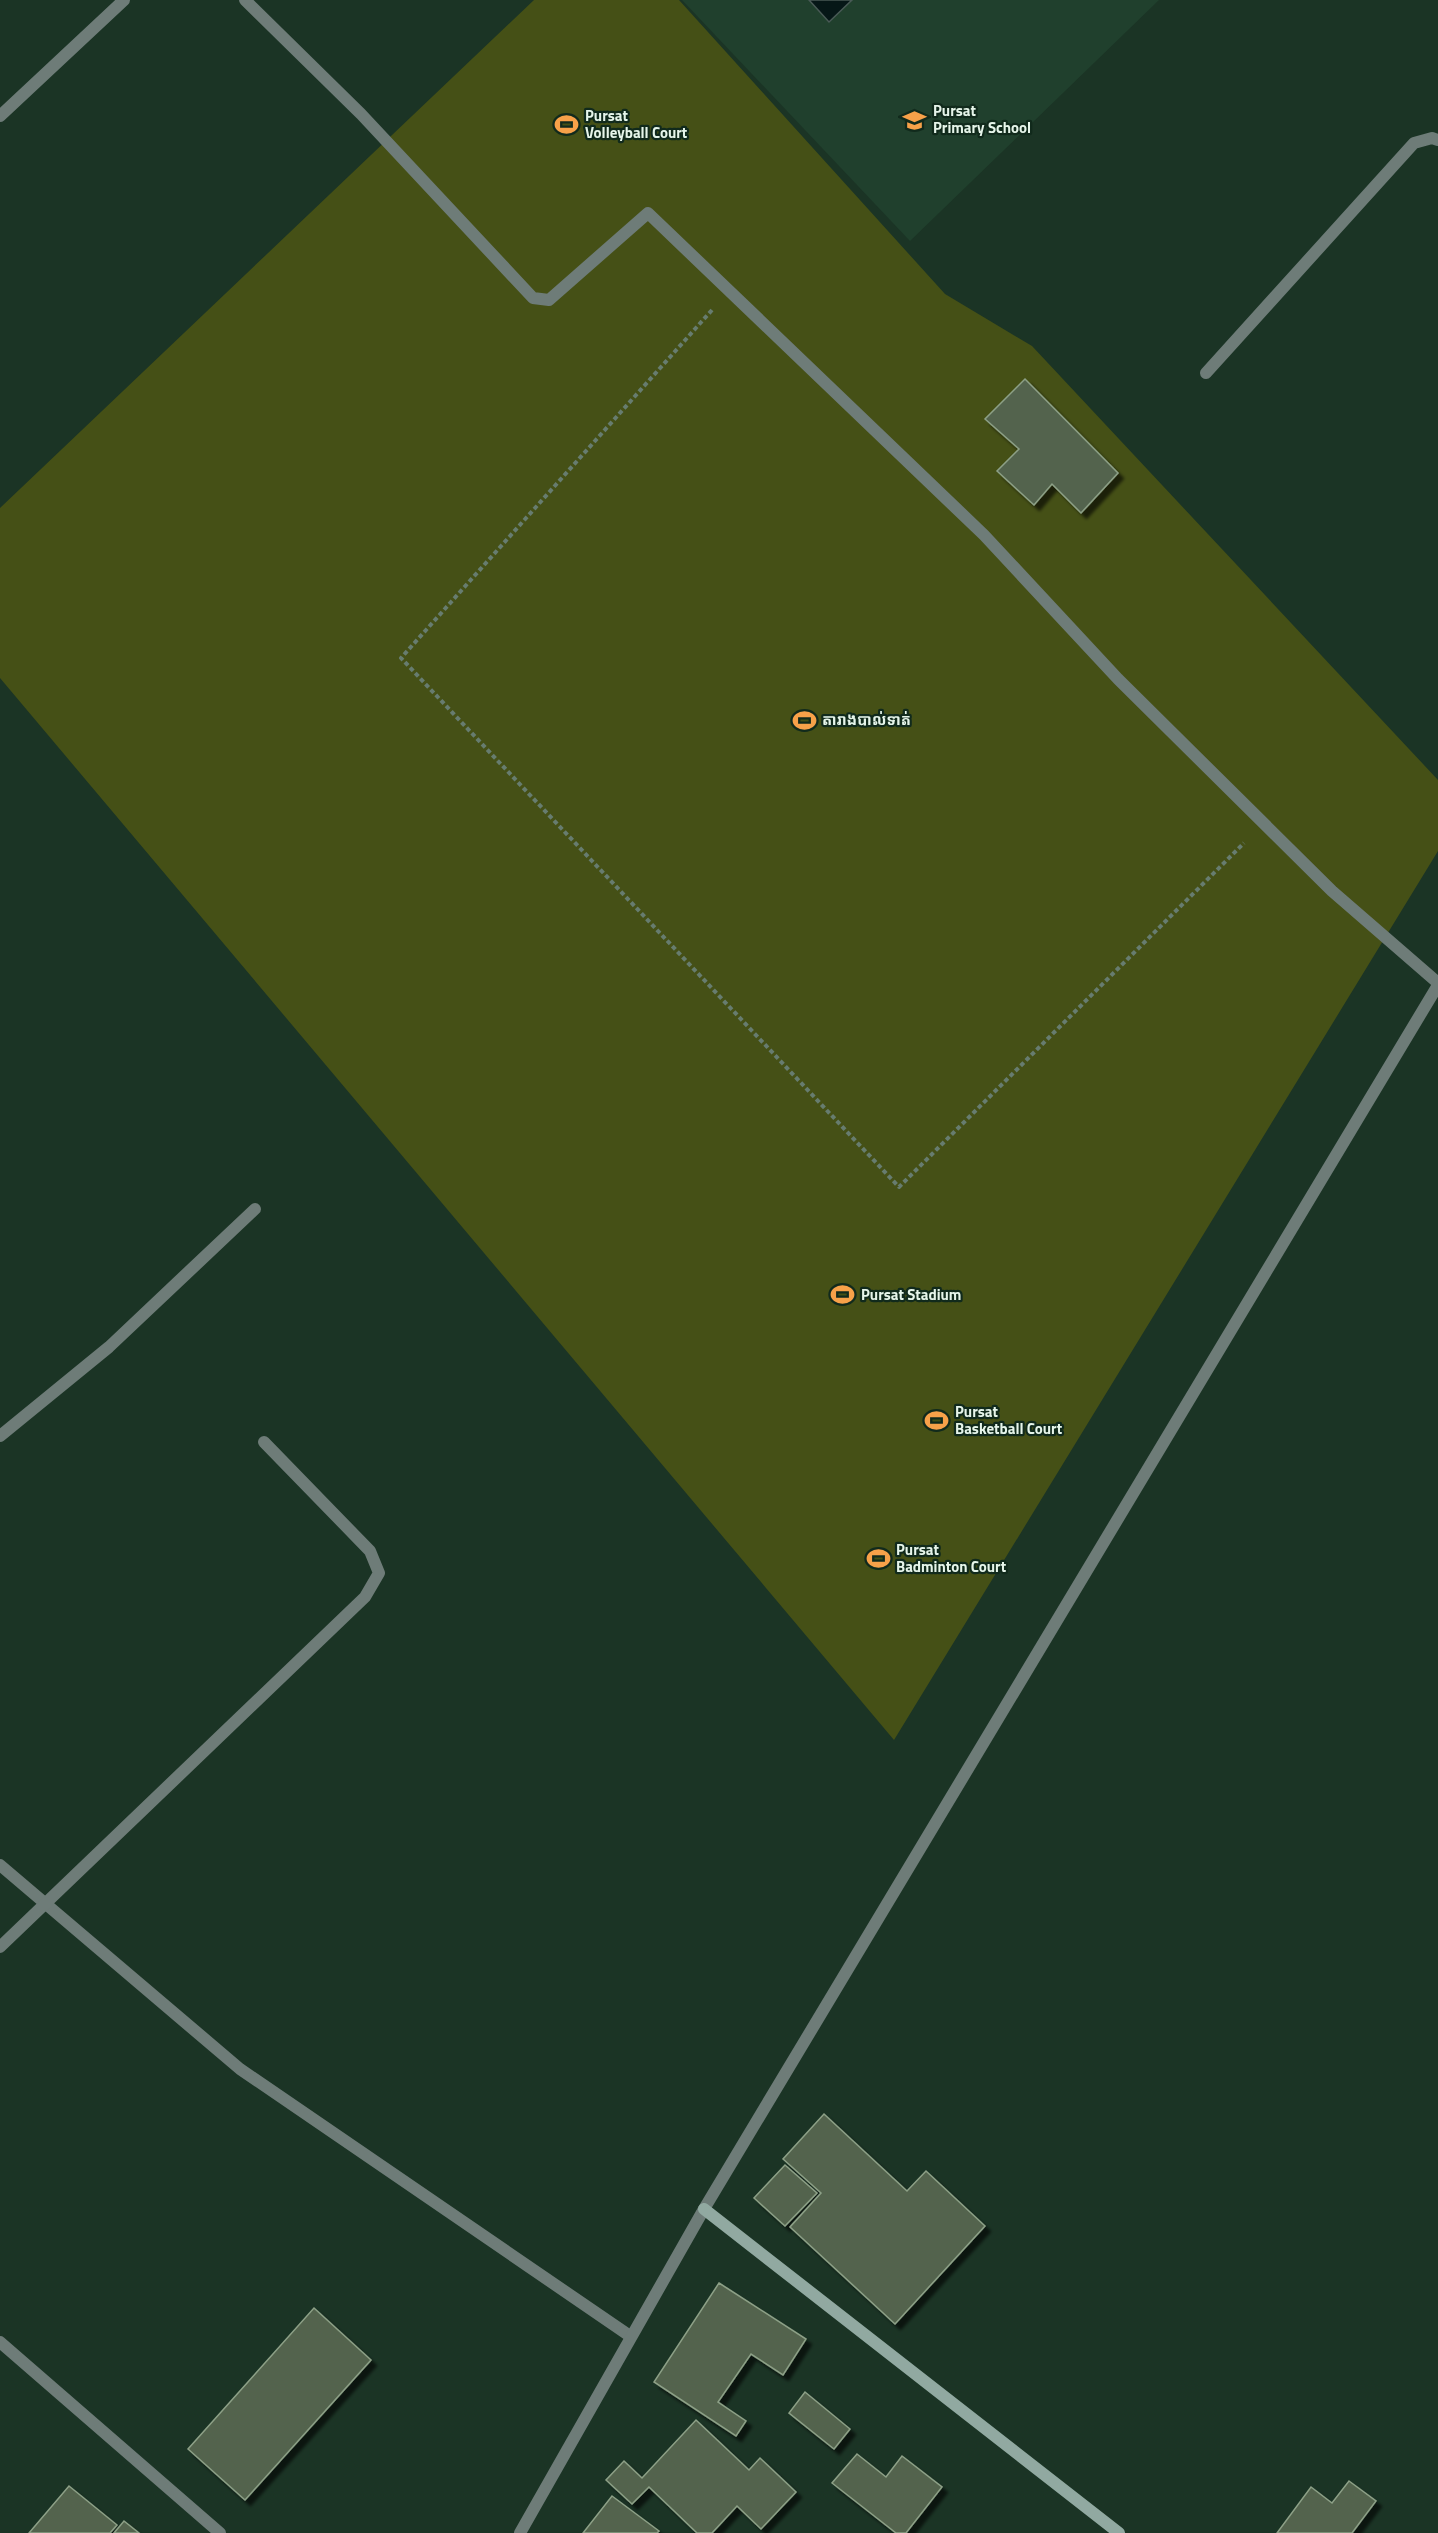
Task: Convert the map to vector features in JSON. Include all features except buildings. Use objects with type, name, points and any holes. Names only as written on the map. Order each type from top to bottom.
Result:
[{"type":"main road","points":[[704,2209],[1119,2533]]},
{"type":"street","points":[[0,116],[124,0]]},
{"type":"street","points":[[245,0],[361,114],[533,298],[549,300],[648,213],[730,289],[984,535],[1118,679],[1332,891],[1438,984],[704,2209],[520,2533]]},
{"type":"street","points":[[1206,373],[1414,143],[1432,138],[1438,140]]},
{"type":"street","points":[[0,1436],[109,1347],[255,1209]]},
{"type":"street","points":[[0,1947],[365,1597],[379,1573],[370,1551],[264,1442]]},
{"type":"street","points":[[0,1865],[240,2069],[630,2336]]},
{"type":"street","points":[[0,2342],[220,2533]]},
{"type":"path","points":[[730,289],[401,658],[899,1187],[1264,823]]},
{"type":"shaded area","name":"Pursat Primary School","points":[[682,0],[1159,0],[910,241]]},
{"type":"shaded area","points":[[809,0],[852,0],[829,22]]},
{"type":"green space","name":"Pursat Stadium","points":[[534,0],[679,0],[945,294],[1032,346],[1438,780],[1438,851],[894,1740],[0,678],[0,508]]},
{"type":"place","name":"Pursat Primary School","points":[[915,120]]},
{"type":"place","name":"Pursat Volleyball Court","points":[[567,125]]},
{"type":"place","name":"តារាងបាល់ទាត់","points":[[804,720]]},
{"type":"place","name":"Pursat Stadium","points":[[843,1295]]},
{"type":"place","name":"Pursat Basketball Court","points":[[937,1421]]},
{"type":"place","name":"Pursat Badminton Court","points":[[878,1559]]}]
